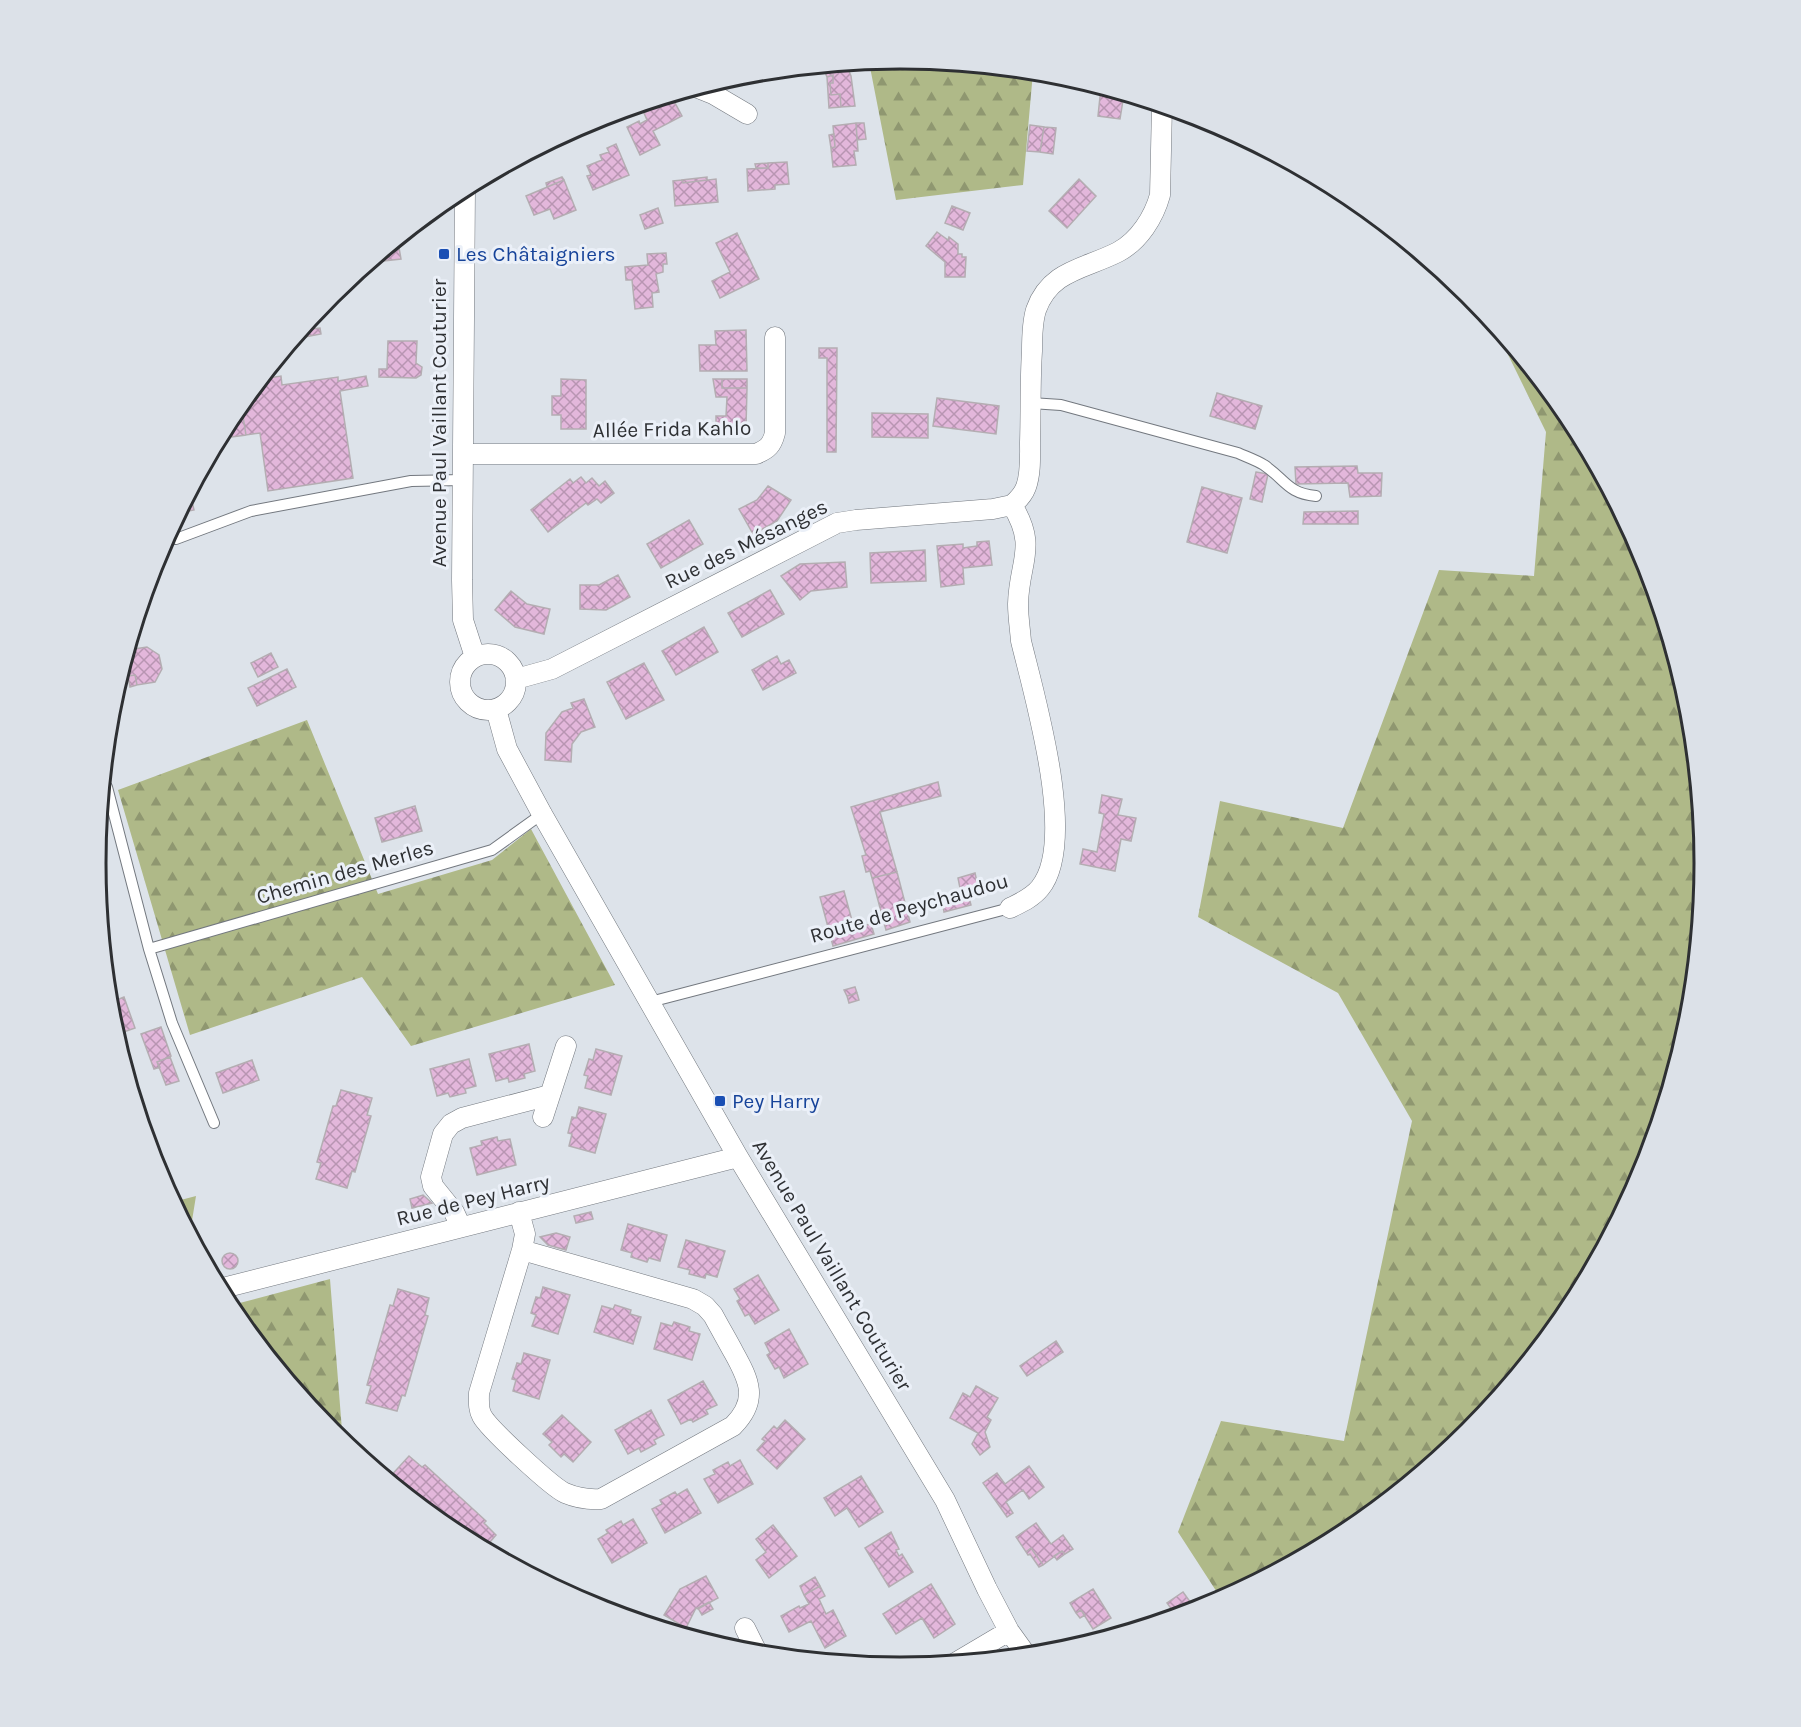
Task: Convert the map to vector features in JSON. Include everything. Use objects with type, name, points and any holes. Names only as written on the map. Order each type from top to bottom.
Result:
[{"type":"street","points":[[709,93],[747,114]]},
{"type":"street","points":[[1012,505],[1022,496],[1030,471],[1032,334],[1035,314],[1041,298],[1059,278],[1119,252],[1149,221],[1157,208],[1160,195],[1162,113]]},
{"type":"street","name":"Avenue Paul Vaillant Couturier","points":[[465,199],[463,620],[475,657]]},
{"type":"street","name":"Allée Frida Kahlo","points":[[464,454],[756,454],[767,450],[775,433],[775,337]]},
{"type":"street","name":"Rue des Mésanges","points":[[516,679],[552,669],[837,523],[993,509],[1012,505]]},
{"type":"street","name":"Route de Peychaudou","points":[[1010,908],[1029,898],[1040,888],[1048,875],[1053,855],[1054,827],[1050,766],[1021,641],[1019,621],[1018,603],[1027,549],[1026,535],[1023,522],[1012,505]]},
{"type":"street","points":[[482,654],[497,655],[510,664],[516,679],[516,686],[509,700],[496,709],[487,710],[478,708],[463,697],[459,679],[467,662],[482,654]]},
{"type":"street","name":"Avenue Paul Vaillant Couturier","points":[[496,709],[507,749],[542,813],[738,1157],[945,1500],[978,1572],[1009,1630],[1022,1648]]},
{"type":"street","points":[[543,1117],[566,1046]]},
{"type":"street","points":[[461,1227],[454,1212],[433,1186],[431,1177],[443,1134],[451,1124],[462,1118],[550,1095]]},
{"type":"street","name":"Rue de Pey Harry","points":[[228,1287],[738,1157]]},
{"type":"street","points":[[519,1212],[525,1234],[522,1250],[479,1393],[478,1404],[481,1415],[489,1425],[552,1485],[576,1497],[589,1500],[602,1499],[740,1420],[748,1399],[748,1379],[713,1315],[705,1306],[693,1299],[522,1250]]},
{"type":"street","points":[[744,1628],[753,1644]]},
{"type":"street","points":[[969,1654],[1009,1630]]},
{"type":"lane","points":[[1031,403],[1061,405],[1238,453],[1261,463],[1292,490],[1304,495],[1316,496]]},
{"type":"lane","points":[[176,539],[251,511],[411,481],[463,480]]},
{"type":"lane","points":[[109,797],[149,949],[172,1023],[214,1123]]},
{"type":"lane","name":"Chemin des Merles","points":[[149,949],[492,850],[542,813]]},
{"type":"lane","name":"Route de Peychaudou","points":[[650,1002],[1010,908]]},
{"type":"green space","points":[[871,70],[952,71],[1032,80],[1023,185],[896,200]]},
{"type":"green space","points":[[1505,348],[1561,422],[1589,466],[1613,512],[1635,559],[1653,608],[1680,709],[1688,760],[1695,864],[1688,967],[1680,1018],[1668,1069],[1635,1168],[1589,1261],[1531,1347],[1498,1387],[1424,1461],[1384,1494],[1298,1552],[1217,1592],[1178,1532],[1221,1421],[1344,1441],[1412,1121],[1338,993],[1198,917],[1220,801],[1343,828],[1439,570],[1534,576],[1546,432]]},
{"type":"green space","points":[[307,720],[378,894],[492,860],[531,829],[615,985],[411,1046],[362,977],[190,1035],[118,790]]},
{"type":"green space","points":[[196,1196],[192,1222],[188,1215],[181,1200]]},
{"type":"green space","points":[[330,1279],[342,1428],[303,1387],[270,1347],[239,1303]]},
{"type":"building","points":[[849,71],[855,106],[841,107],[840,94],[831,95],[830,83],[833,83],[833,75],[827,77],[826,73]]},
{"type":"building","points":[[833,75],[833,83],[830,83],[831,95],[840,94],[841,107],[829,108],[827,77]]},
{"type":"building","points":[[1100,95],[1123,101],[1120,119],[1098,116]]},
{"type":"building","points":[[673,103],[682,116],[653,131],[660,145],[640,155],[627,127],[647,120],[644,113]]},
{"type":"building","points":[[856,123],[858,151],[854,151],[856,165],[833,167],[831,148],[835,147],[833,126]]},
{"type":"building","points":[[856,123],[864,123],[866,139],[857,140]]},
{"type":"building","points":[[1030,125],[1044,127],[1040,152],[1027,151]]},
{"type":"building","points":[[1044,127],[1056,128],[1053,154],[1040,152]]},
{"type":"building","points":[[834,134],[835,147],[831,148],[829,135]]},
{"type":"building","points":[[616,144],[629,175],[593,190],[587,176],[591,175],[587,166],[602,160],[600,155],[609,152],[607,148]]},
{"type":"building","points":[[787,162],[789,184],[775,185],[775,189],[748,191],[747,169],[768,168],[768,163]]},
{"type":"building","points":[[768,163],[768,168],[756,168],[755,164]]},
{"type":"building","points":[[562,177],[564,180],[547,187],[546,183]]},
{"type":"building","points":[[707,177],[707,180],[683,183],[682,180]]},
{"type":"building","points":[[716,179],[718,202],[675,206],[673,181],[682,180],[683,183]]},
{"type":"building","points":[[1079,179],[1096,196],[1067,228],[1049,211]]},
{"type":"building","points":[[564,180],[576,210],[554,219],[550,209],[534,215],[526,196]]},
{"type":"building","points":[[952,206],[970,213],[963,230],[945,223]]},
{"type":"building","points":[[658,208],[663,223],[645,229],[640,215]]},
{"type":"building","points":[[937,232],[958,244],[958,254],[966,257],[965,277],[945,277],[945,262],[926,246]]},
{"type":"building","points":[[737,233],[759,279],[720,298],[712,281],[730,272],[716,243]]},
{"type":"building","points":[[399,248],[401,259],[383,261]]},
{"type":"building","points":[[666,253],[667,264],[663,264],[663,272],[656,274],[659,292],[652,293],[653,307],[635,309],[632,280],[626,280],[625,267],[648,265],[647,254]]},
{"type":"building","points":[[320,328],[321,334],[306,337],[314,329]]},
{"type":"building","points":[[746,330],[747,371],[700,371],[699,345],[716,345],[715,331]]},
{"type":"building","points":[[388,341],[417,341],[416,363],[422,367],[421,375],[416,378],[379,377],[379,369],[387,369]]},
{"type":"building","points":[[819,348],[837,348],[836,452],[827,452],[827,358],[819,358]]},
{"type":"building","points":[[281,376],[282,385],[338,377],[338,381],[366,376],[368,386],[340,391],[353,478],[268,491],[260,433],[246,435],[243,418],[272,377]]},
{"type":"building","points":[[561,379],[586,380],[586,429],[561,429],[561,415],[552,415],[552,396],[561,396]]},
{"type":"building","points":[[713,379],[722,379],[722,388],[747,388],[746,427],[716,427],[716,416],[726,416],[727,397],[716,397]]},
{"type":"building","points":[[722,379],[747,379],[747,388],[722,388]]},
{"type":"building","points":[[1217,393],[1262,406],[1255,429],[1210,416]]},
{"type":"building","points":[[937,398],[999,406],[996,434],[933,426]]},
{"type":"building","points":[[872,413],[928,414],[928,438],[872,437]]},
{"type":"building","points":[[243,418],[246,435],[230,437]]},
{"type":"building","points":[[1357,466],[1358,473],[1382,473],[1381,496],[1350,497],[1348,483],[1296,484],[1295,467]]},
{"type":"building","points":[[1256,472],[1268,474],[1262,502],[1250,499]]},
{"type":"building","points":[[581,477],[586,483],[592,478],[599,486],[605,481],[614,493],[601,503],[597,499],[588,505],[586,503],[548,532],[531,510],[570,479],[573,483]]},
{"type":"building","points":[[768,486],[791,500],[777,521],[753,534],[739,509],[757,500]]},
{"type":"building","points":[[1202,487],[1242,498],[1227,553],[1187,542]]},
{"type":"building","points":[[1358,511],[1358,524],[1303,524],[1304,512]]},
{"type":"building","points":[[689,520],[703,544],[661,568],[647,544]]},
{"type":"building","points":[[989,541],[992,565],[963,568],[964,584],[941,587],[937,546],[963,544],[963,548],[977,546],[977,542]]},
{"type":"building","points":[[925,550],[926,581],[871,583],[870,553]]},
{"type":"building","points":[[845,562],[847,587],[811,591],[800,600],[781,576],[800,564]]},
{"type":"building","points":[[618,575],[630,597],[606,610],[580,609],[580,585],[599,585]]},
{"type":"building","points":[[770,590],[784,614],[742,637],[728,613]]},
{"type":"building","points":[[511,591],[527,604],[550,609],[544,634],[515,627],[495,610]]},
{"type":"building","points":[[704,627],[718,652],[676,675],[662,651]]},
{"type":"building","points":[[147,647],[159,655],[162,669],[155,682],[137,685],[135,675],[129,676],[136,649]]},
{"type":"building","points":[[271,653],[278,667],[258,677],[251,663]]},
{"type":"building","points":[[777,656],[781,664],[789,660],[796,673],[763,690],[752,670]]},
{"type":"building","points":[[644,663],[664,700],[626,719],[607,682]]},
{"type":"building","points":[[287,669],[296,687],[257,706],[248,688]]},
{"type":"building","points":[[135,675],[137,685],[130,687],[129,676]]},
{"type":"building","points":[[584,699],[595,727],[581,732],[572,744],[571,762],[545,760],[546,733],[562,712],[573,708],[571,703]]},
{"type":"building","points":[[938,782],[941,796],[880,812],[897,872],[872,878],[870,871],[866,872],[862,856],[866,855],[851,807]]},
{"type":"building","points":[[1102,795],[1122,799],[1118,815],[1136,818],[1131,841],[1121,839],[1115,871],[1080,864],[1083,849],[1097,852],[1104,814],[1099,813]]},
{"type":"building","points":[[415,806],[422,831],[382,842],[375,818]]},
{"type":"building","points":[[897,872],[910,922],[886,930],[872,878]]},
{"type":"building","points":[[975,873],[979,891],[968,894],[971,905],[944,912],[942,898],[961,893],[958,878]]},
{"type":"building","points":[[844,891],[854,928],[871,924],[874,934],[833,946],[820,897]]},
{"type":"building","points":[[855,987],[857,993],[847,996],[844,990]]},
{"type":"building","points":[[857,993],[859,1000],[849,1003],[847,996]]},
{"type":"building","points":[[124,997],[135,1028],[124,1032],[118,999]]},
{"type":"building","points":[[161,1027],[171,1056],[157,1062],[160,1067],[154,1069],[141,1034]]},
{"type":"building","points":[[529,1044],[535,1071],[524,1074],[525,1078],[509,1082],[508,1078],[496,1081],[489,1054]]},
{"type":"building","points":[[596,1049],[622,1056],[611,1095],[585,1088],[588,1076],[584,1075],[589,1059],[593,1060]]},
{"type":"building","points":[[170,1057],[179,1081],[166,1085],[157,1062]]},
{"type":"building","points":[[469,1059],[476,1086],[465,1089],[466,1093],[450,1097],[448,1093],[437,1096],[430,1069]]},
{"type":"building","points":[[252,1060],[259,1080],[223,1093],[216,1073]]},
{"type":"building","points":[[341,1090],[372,1098],[367,1115],[371,1116],[355,1172],[352,1171],[347,1188],[316,1179],[321,1163],[317,1162],[333,1106],[336,1106]]},
{"type":"building","points":[[579,1107],[606,1114],[595,1153],[569,1146],[572,1134],[568,1133],[572,1117],[576,1118]]},
{"type":"building","points":[[497,1137],[498,1141],[510,1139],[516,1165],[477,1175],[470,1148],[482,1145],[481,1141]]},
{"type":"building","points":[[423,1195],[432,1203],[412,1208],[410,1199]]},
{"type":"building","points":[[591,1212],[593,1219],[576,1223],[574,1216]]},
{"type":"building","points":[[628,1224],[667,1235],[660,1261],[649,1258],[647,1262],[631,1257],[632,1253],[621,1250]]},
{"type":"building","points":[[556,1233],[570,1237],[566,1250],[548,1245],[540,1237]]},
{"type":"building","points":[[686,1240],[725,1251],[717,1277],[706,1274],[705,1278],[689,1274],[690,1270],[678,1267]]},
{"type":"building","points":[[230,1253],[236,1255],[238,1261],[236,1267],[230,1269],[224,1267],[222,1261],[224,1255]]},
{"type":"building","points":[[758,1275],[779,1310],[755,1324],[749,1314],[745,1316],[734,1289]]},
{"type":"building","points":[[543,1287],[570,1295],[558,1334],[532,1326],[536,1315],[531,1313],[536,1297],[540,1298]]},
{"type":"building","points":[[398,1289],[429,1298],[425,1315],[428,1316],[405,1396],[402,1395],[397,1411],[366,1403],[371,1386],[367,1385],[390,1305],[393,1306]]},
{"type":"building","points":[[615,1305],[631,1310],[630,1314],[641,1317],[633,1344],[594,1332],[602,1306],[613,1309]]},
{"type":"building","points":[[674,1322],[690,1327],[689,1331],[700,1334],[692,1360],[654,1349],[661,1323],[672,1326]]},
{"type":"building","points":[[789,1329],[808,1364],[784,1378],[779,1367],[775,1369],[767,1355],[770,1353],[765,1343]]},
{"type":"building","points":[[1056,1341],[1063,1352],[1027,1376],[1020,1366]]},
{"type":"building","points":[[524,1353],[550,1360],[539,1399],[513,1391],[516,1380],[512,1379],[517,1363],[521,1364]]},
{"type":"building","points":[[703,1381],[717,1405],[706,1410],[708,1414],[693,1422],[691,1419],[681,1424],[668,1400]]},
{"type":"building","points":[[976,1386],[998,1398],[987,1417],[991,1420],[985,1432],[990,1447],[980,1455],[972,1444],[978,1433],[950,1418],[963,1393],[970,1397]]},
{"type":"building","points":[[651,1410],[664,1435],[654,1440],[656,1444],[641,1452],[639,1448],[628,1454],[615,1430]]},
{"type":"building","points":[[562,1415],[591,1442],[573,1462],[564,1454],[561,1457],[549,1445],[552,1442],[543,1434]]},
{"type":"building","points":[[785,1420],[805,1439],[777,1469],[757,1450],[765,1441],[762,1439],[774,1426],[777,1429]]},
{"type":"building","points":[[409,1456],[422,1467],[425,1465],[486,1521],[484,1523],[496,1535],[489,1543],[417,1494],[393,1474]]},
{"type":"building","points":[[740,1460],[753,1484],[718,1503],[704,1479],[715,1474],[713,1470],[728,1462],[730,1466]]},
{"type":"building","points":[[1029,1466],[1044,1487],[1029,1499],[1023,1490],[1006,1502],[1013,1513],[1007,1517],[983,1483],[997,1473],[1005,1484]]},
{"type":"building","points":[[861,1476],[883,1512],[859,1527],[847,1508],[835,1516],[824,1498]]},
{"type":"building","points":[[687,1489],[701,1513],[665,1533],[652,1509],[662,1504],[660,1500]]},
{"type":"building","points":[[633,1519],[647,1543],[612,1563],[598,1539],[608,1533],[606,1530],[621,1521],[623,1525]]},
{"type":"building","points":[[1036,1523],[1051,1544],[1063,1535],[1073,1549],[1065,1554],[1062,1551],[1043,1565],[1031,1548],[1026,1552],[1016,1537]]},
{"type":"building","points":[[773,1525],[797,1556],[769,1578],[756,1560],[766,1552],[756,1539]]},
{"type":"building","points":[[891,1532],[899,1549],[896,1550],[899,1556],[902,1554],[913,1572],[889,1587],[865,1548]]},
{"type":"building","points":[[1031,1548],[1043,1565],[1039,1567],[1030,1554],[1028,1555],[1026,1552]]},
{"type":"building","points":[[1062,1551],[1065,1554],[1057,1560],[1054,1556]]},
{"type":"building","points":[[706,1576],[718,1598],[696,1608],[686,1628],[664,1615],[680,1589]]},
{"type":"building","points":[[815,1577],[820,1586],[804,1595],[800,1586]]},
{"type":"building","points":[[931,1584],[955,1624],[934,1638],[922,1618],[896,1634],[883,1614]]},
{"type":"building","points":[[820,1586],[825,1596],[819,1599],[826,1614],[833,1610],[846,1636],[825,1648],[811,1621],[789,1632],[781,1616],[799,1606],[800,1608],[809,1604],[804,1595]]},
{"type":"building","points":[[1093,1589],[1111,1618],[1093,1629],[1081,1610],[1076,1613],[1070,1603]]},
{"type":"building","points":[[1183,1592],[1191,1603],[1172,1610],[1167,1603]]},
{"type":"building","points":[[709,1602],[713,1609],[702,1615],[698,1608]]},
{"type":"building","points":[[1081,1610],[1085,1615],[1080,1618],[1076,1613]]},
{"type":"place","name":"Les Châtaigniers","points":[[444,254]]},
{"type":"place","name":"Pey Harry","points":[[720,1101]]}]
